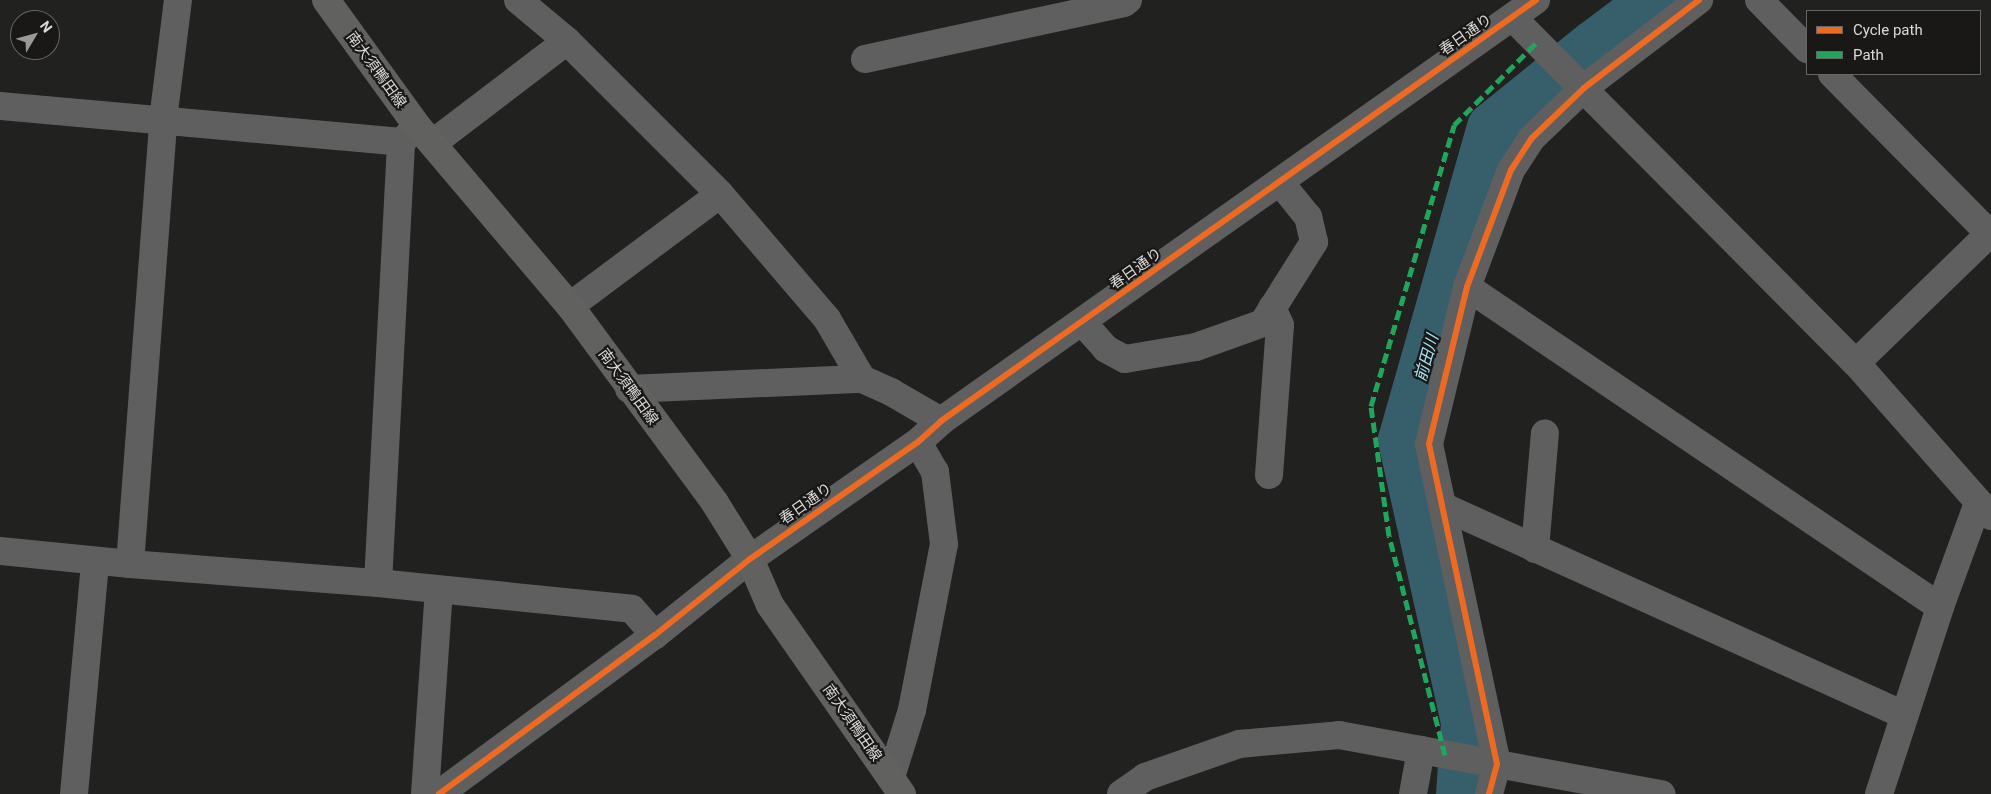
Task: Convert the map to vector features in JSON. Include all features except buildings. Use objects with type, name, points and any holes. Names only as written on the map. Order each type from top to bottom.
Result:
[{"type":"main road","name":"南大須鴨田線","points":[[326,0],[417,137],[570,306],[629,389],[715,503],[750,559],[770,604],[896,786]]},
{"type":"street","points":[[130,564],[164,120],[178,0]]},
{"type":"street","points":[[518,0],[567,41],[720,194],[827,319],[862,379]]},
{"type":"street","name":"春日通り","points":[[439,794],[655,635],[750,559],[918,442],[941,421],[1536,0]]},
{"type":"street","points":[[1489,794],[1497,764],[1429,444],[1468,287],[1511,170],[1532,138],[1584,88],[1700,0]]},
{"type":"street","points":[[1759,0],[1806,48]]},
{"type":"street","points":[[866,59],[1125,1]]},
{"type":"street","points":[[1512,18],[1584,88],[1856,363],[1985,510],[1940,607],[1879,794]]},
{"type":"street","points":[[0,106],[164,120],[417,137],[567,41]]},
{"type":"street","points":[[1833,75],[1990,233],[1856,363]]},
{"type":"street","points":[[378,583],[417,137]]},
{"type":"street","points":[[1082,322],[1106,349],[1125,359],[1196,347],[1263,323],[1314,242],[1308,217],[1280,182]]},
{"type":"street","points":[[570,306],[720,194]]},
{"type":"street","points":[[1468,287],[1940,607]]},
{"type":"street","points":[[1269,475],[1280,325],[1272,308]]},
{"type":"street","points":[[629,389],[862,379],[891,392],[941,421]]},
{"type":"street","points":[[1536,549],[1545,433]]},
{"type":"street","points":[[896,786],[944,544],[936,472],[918,442]]},
{"type":"street","points":[[1442,506],[1904,715]]},
{"type":"street","points":[[0,551],[130,564],[378,583],[632,609],[655,635]]},
{"type":"street","points":[[74,794],[95,561]]},
{"type":"street","points":[[425,794],[439,589]]},
{"type":"street","points":[[1121,794],[1145,777],[1239,744],[1339,735],[1662,794]]},
{"type":"street","points":[[1412,794],[1433,753]]},
{"type":"waterway","name":"前田川","points":[[1462,794],[1467,722],[1404,440],[1493,128],[1596,45],[1656,0]]},
{"type":"marked path","points":[[1445,755],[1389,536],[1371,406],[1454,125],[1536,43]]},
{"type":"cycle path","points":[[439,794],[655,635],[750,559],[918,442],[941,421],[1536,0]]},
{"type":"cycle path","points":[[1489,794],[1497,764],[1429,444],[1467,287],[1511,170],[1532,138],[1584,88],[1699,0]]}]
